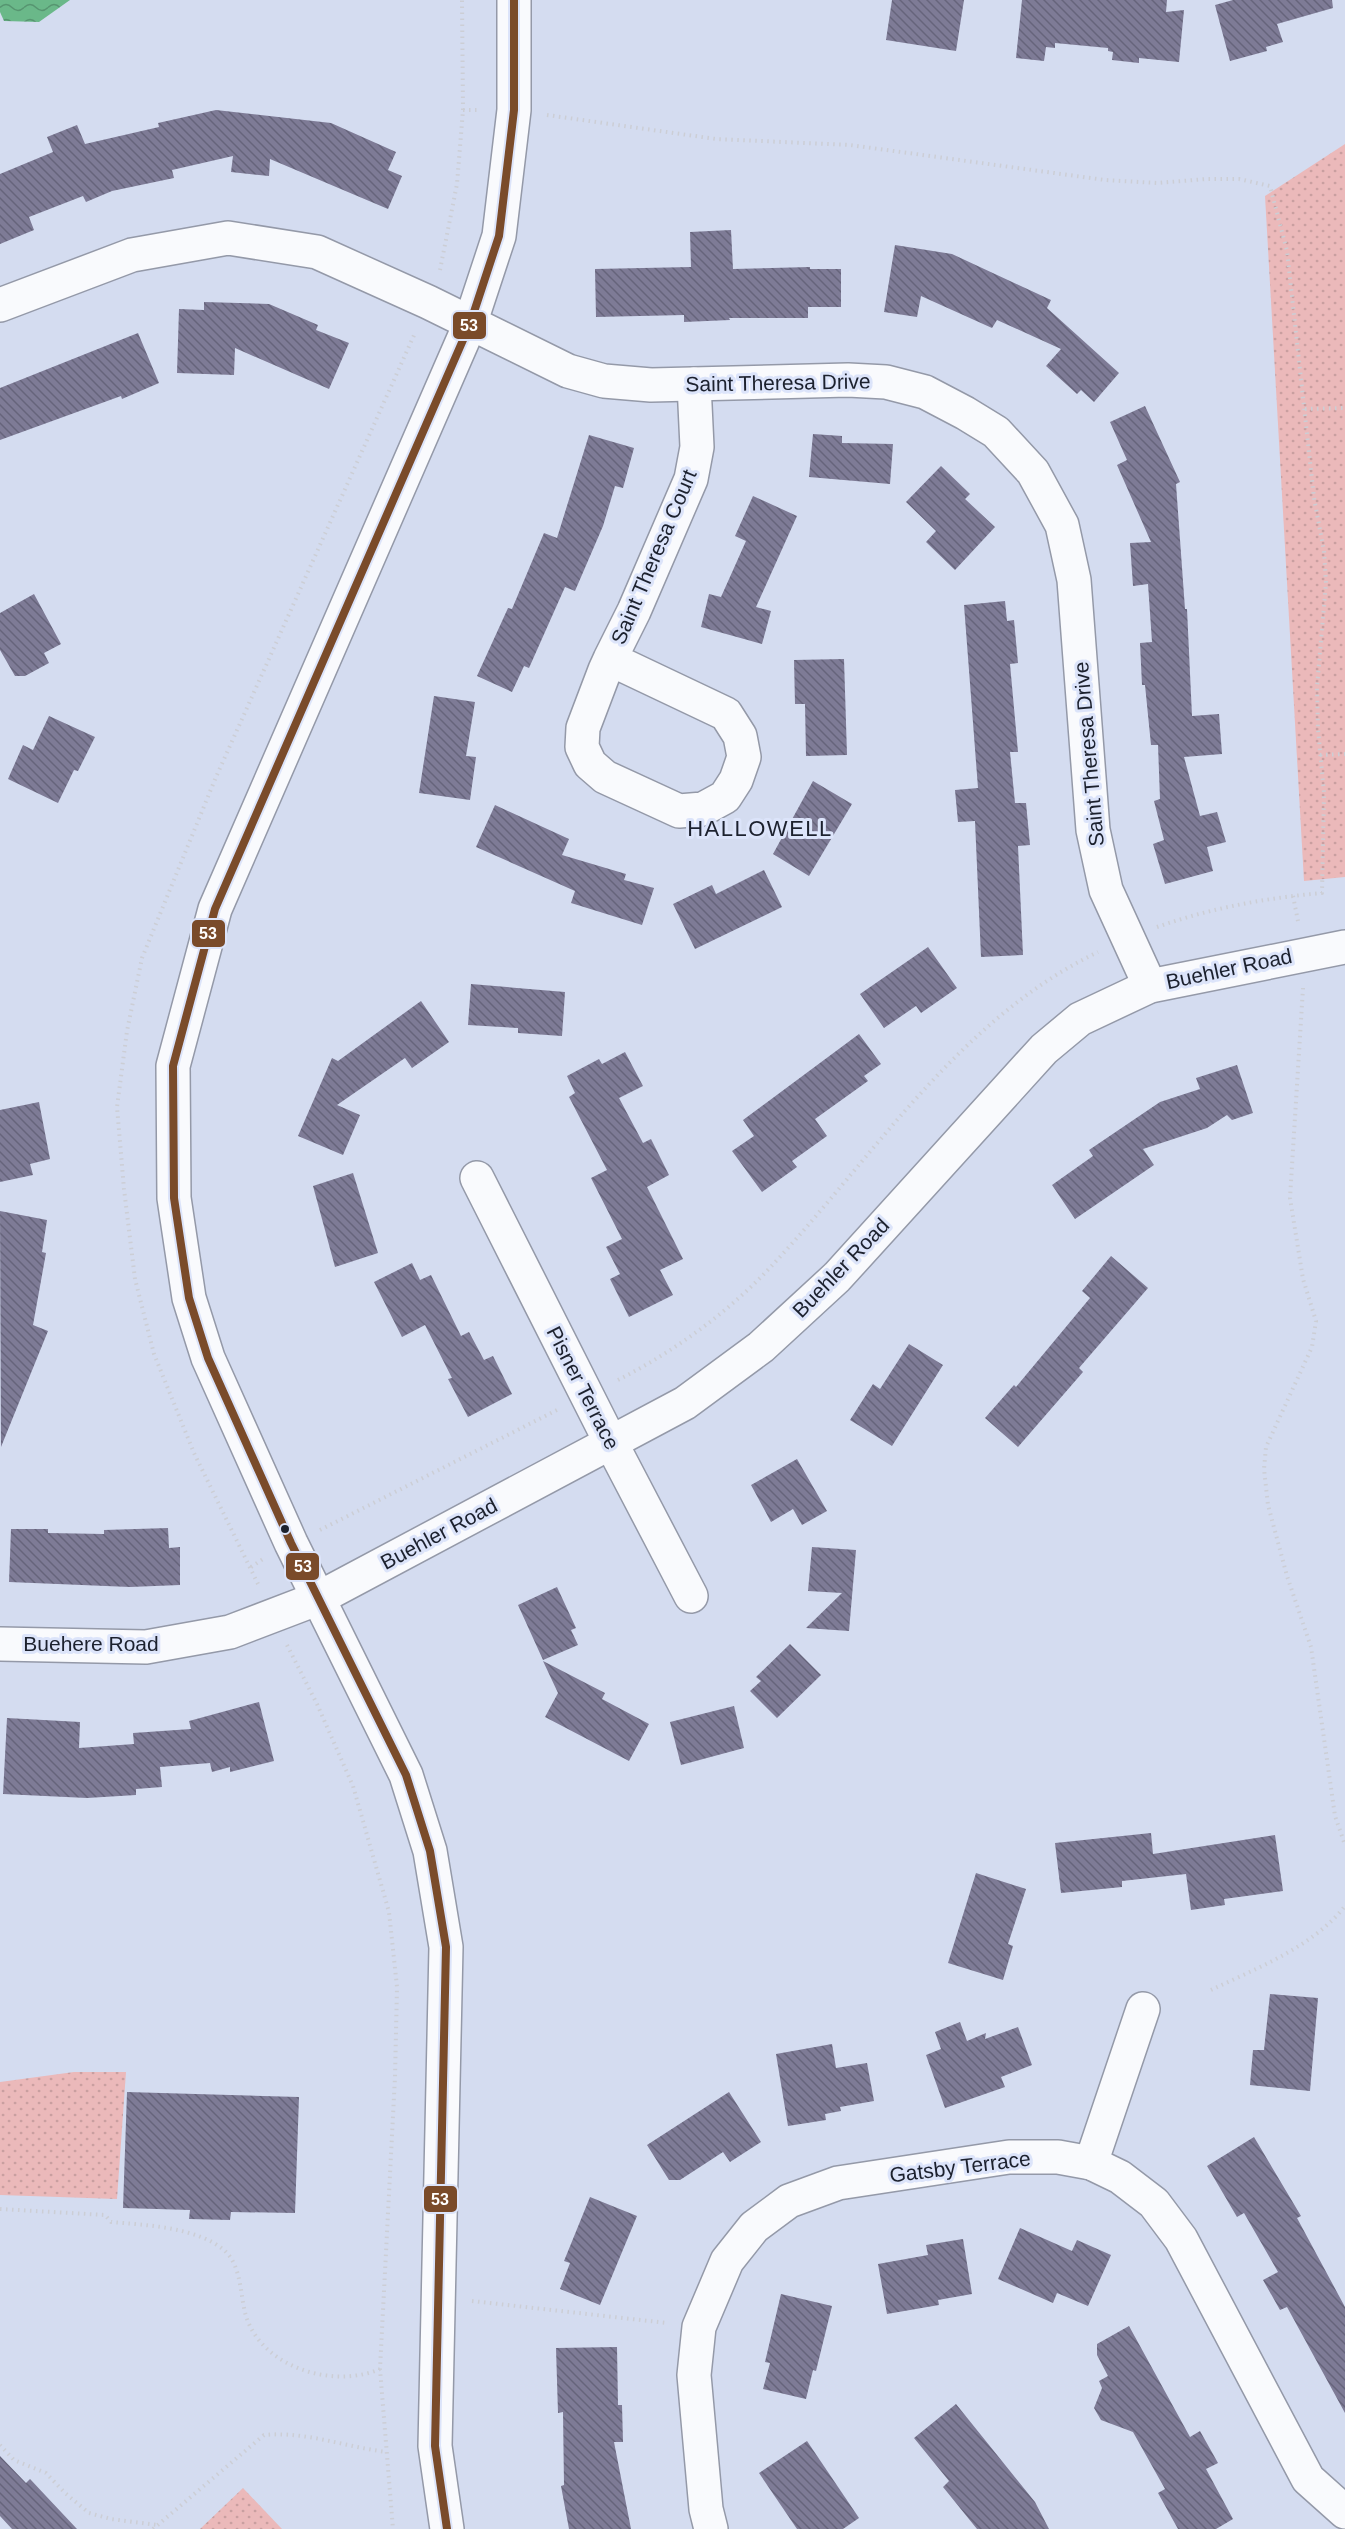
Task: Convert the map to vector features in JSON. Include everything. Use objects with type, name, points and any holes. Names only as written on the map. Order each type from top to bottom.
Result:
[{"type":"street","points":[[447,2529],[435,2446],[446,1947],[430,1851],[406,1775],[291,1543],[208,1359],[189,1298],[174,1198],[173,1066],[215,909],[470,324],[499,236],[514,110],[514,0]]},
{"type":"street","name":"Saint Theresa Drive","points":[[0,305],[132,255],[228,238],[317,252],[428,302],[568,371],[604,381],[651,385],[848,380],[886,382],[925,392],[996,432],[1033,472],[1062,525],[1074,580],[1094,830],[1106,890],[1150,986]]},
{"type":"street","name":"Saint Theresa Court","points":[[610,659],[726,714],[740,736],[744,757],[736,780],[724,796],[703,809],[680,812],[605,777],[590,764],[582,747],[583,729],[610,659],[691,479],[697,447],[694,384]]},
{"type":"street","name":"Buehler Road","points":[[319,1598],[685,1402],[761,1347],[837,1277],[1044,1049],[1080,1019],[1150,986],[1345,947]]},
{"type":"street","name":"Pisner Terrace","points":[[477,1178],[691,1596]]},
{"type":"street","name":"Buehere Road","points":[[0,1644],[146,1647],[230,1632],[319,1598]]},
{"type":"street","points":[[1091,2163],[1143,2009]]},
{"type":"street","name":"Gatsby Terrace","points":[[711,2529],[706,2509],[694,2375],[699,2327],[727,2261],[754,2227],[789,2201],[838,2183],[1009,2157],[1058,2157],[1091,2163],[1120,2177],[1154,2203],[1181,2239],[1308,2479],[1345,2512]]},
{"type":"path","points":[[393,2529],[380,2368],[397,1987],[389,1912],[353,1786],[316,1704],[272,1617],[251,1567],[291,1543],[344,1519],[644,1367],[708,1324],[763,1275],[924,1091],[1008,1008],[1031,990],[1073,964],[1128,938],[1203,912],[1265,899],[1322,893],[1325,844],[1317,687],[1326,583],[1324,551],[1314,498],[1287,251],[1270,186],[1239,179],[1157,183],[1106,180],[850,145],[716,139],[514,110],[463,110]]},
{"type":"path","points":[[1305,410],[1345,408]]},
{"type":"path","points":[[1320,755],[1345,754]]},
{"type":"path","points":[[1293,896],[1305,954],[1290,1198],[1303,1279],[1316,1322],[1312,1347],[1266,1447],[1264,1469],[1268,1505],[1287,1576],[1311,1647],[1335,1816],[1345,1845]]},
{"type":"path","points":[[1211,1990],[1272,1960],[1315,1934],[1345,1906]]},
{"type":"path","points":[[0,2209],[105,2215],[111,2222],[170,2228],[211,2242],[225,2251],[231,2259],[238,2278],[246,2317],[255,2334],[273,2355],[291,2366],[320,2374],[340,2376],[369,2373],[380,2368]]},
{"type":"path","points":[[438,2297],[562,2309],[699,2327]]},
{"type":"path","points":[[153,2529],[264,2435],[287,2433],[360,2449],[387,2452]]},
{"type":"path","points":[[0,2445],[14,2460],[46,2473],[64,2493],[89,2513],[111,2519],[158,2525]]},
{"type":"shaded area","points":[[1345,144],[1345,877],[1304,881],[1265,196]]},
{"type":"shaded area","points":[[74,2072],[126,2072],[117,2199],[0,2195],[0,2082]]},
{"type":"shaded area","points":[[243,2488],[282,2529],[200,2529]]},
{"type":"water","points":[[0,0],[70,0],[39,22],[4,21],[0,12]]},
{"type":"building","points":[[892,0],[964,0],[956,51],[886,40]]},
{"type":"building","points":[[1022,0],[1167,0],[1166,12],[1184,10],[1179,62],[1139,58],[1139,63],[1112,60],[1113,52],[1108,51],[1108,48],[1055,43],[1055,48],[1046,47],[1044,61],[1016,58]]},
{"type":"building","points":[[1233,0],[1332,0],[1333,8],[1277,24],[1283,42],[1266,47],[1267,51],[1230,61],[1215,5]]},
{"type":"building","points":[[216,110],[331,123],[396,152],[388,170],[402,176],[388,209],[270,159],[269,176],[231,172],[233,156],[172,170],[174,178],[112,191],[86,202],[83,196],[29,217],[34,230],[0,244],[0,174],[53,152],[47,137],[77,125],[85,144],[159,127],[158,123]]},
{"type":"building","points":[[731,230],[733,269],[810,267],[810,269],[841,269],[841,307],[808,307],[808,318],[729,318],[730,320],[684,322],[684,315],[596,317],[595,269],[691,267],[690,232]]},
{"type":"building","points":[[895,245],[952,254],[1051,300],[1047,308],[1119,373],[1094,402],[1081,390],[1077,394],[1046,366],[1061,349],[997,320],[992,328],[921,296],[917,317],[884,312]]},
{"type":"building","points":[[204,302],[269,304],[318,325],[316,330],[349,343],[329,389],[235,348],[234,375],[177,373],[179,309],[204,310]]},
{"type":"building","points":[[138,333],[159,383],[122,399],[121,396],[0,440],[0,388]]},
{"type":"building","points":[[1145,406],[1180,482],[1176,484],[1185,609],[1187,609],[1192,716],[1219,714],[1222,754],[1184,757],[1200,816],[1217,812],[1226,842],[1207,847],[1213,871],[1165,884],[1153,844],[1164,840],[1154,801],[1160,799],[1158,745],[1151,745],[1145,685],[1142,685],[1140,643],[1152,642],[1148,584],[1133,586],[1130,543],[1151,542],[1117,465],[1127,460],[1110,422]]},
{"type":"building","points":[[813,434],[842,436],[842,443],[893,444],[890,484],[809,477]]},
{"type":"building","points":[[589,435],[634,448],[623,488],[615,486],[603,526],[575,591],[565,587],[529,668],[524,666],[512,692],[477,676],[508,608],[512,609],[544,533],[557,538]]},
{"type":"building","points":[[941,466],[970,494],[965,499],[995,527],[955,570],[926,542],[936,531],[906,502]]},
{"type":"building","points":[[753,496],[797,516],[756,607],[771,611],[762,644],[701,627],[709,594],[721,597],[746,541],[735,536]]},
{"type":"building","points":[[34,594],[61,644],[44,653],[49,663],[25,676],[15,676],[0,650],[0,613]]},
{"type":"building","points":[[1005,601],[1007,621],[1014,620],[1018,663],[1010,664],[1018,752],[1010,752],[1015,803],[1026,803],[1030,845],[1018,846],[1023,955],[981,957],[975,821],[958,822],[955,790],[978,788],[964,605]]},
{"type":"building","points":[[844,659],[847,755],[806,756],[805,704],[795,704],[794,660]]},
{"type":"building","points":[[434,696],[475,702],[466,756],[476,757],[470,800],[419,793]]},
{"type":"building","points":[[49,716],[95,737],[78,771],[74,770],[58,803],[8,779],[23,745],[33,750]]},
{"type":"building","points":[[813,781],[852,804],[809,876],[773,854]]},
{"type":"building","points":[[495,805],[569,839],[562,855],[626,874],[624,880],[654,888],[642,925],[571,903],[575,891],[476,847]]},
{"type":"building","points":[[764,870],[782,907],[695,949],[673,904],[712,885],[716,894]]},
{"type":"building","points":[[928,947],[957,988],[921,1013],[916,1006],[884,1028],[860,994]]},
{"type":"building","points":[[471,984],[565,992],[562,1036],[518,1033],[518,1028],[468,1025]]},
{"type":"building","points":[[421,1001],[449,1042],[412,1068],[405,1058],[337,1105],[360,1115],[343,1155],[298,1136],[332,1058],[338,1061]]},
{"type":"building","points":[[859,1034],[881,1064],[864,1076],[868,1081],[815,1119],[827,1136],[792,1161],[797,1167],[762,1192],[732,1151],[754,1136],[743,1120]]},
{"type":"building","points":[[625,1052],[643,1086],[619,1098],[643,1143],[651,1139],[669,1175],[647,1187],[683,1259],[660,1270],[673,1295],[629,1317],[610,1279],[620,1274],[606,1247],[622,1239],[591,1178],[607,1170],[569,1097],[575,1093],[567,1076],[599,1059],[602,1064]]},
{"type":"building","points":[[1237,1065],[1253,1113],[1232,1120],[1227,1115],[1207,1128],[1143,1149],[1154,1165],[1075,1219],[1052,1185],[1093,1156],[1089,1150],[1160,1102],[1200,1089],[1196,1078]]},
{"type":"building","points":[[39,1102],[50,1159],[30,1164],[33,1175],[0,1182],[0,1110]]},
{"type":"building","points":[[353,1173],[378,1253],[335,1267],[313,1186]]},
{"type":"building","points":[[0,1211],[47,1220],[42,1252],[46,1253],[33,1325],[48,1331],[1,1447]]},
{"type":"building","points":[[1111,1256],[1148,1288],[1079,1368],[1083,1372],[1018,1447],[985,1418],[1014,1385],[1016,1387],[1090,1298],[1082,1291]]},
{"type":"building","points":[[412,1263],[420,1280],[431,1275],[461,1336],[469,1332],[484,1360],[493,1356],[512,1394],[468,1417],[448,1379],[452,1378],[425,1325],[402,1337],[374,1282]]},
{"type":"building","points":[[909,1344],[943,1365],[892,1446],[850,1420],[873,1384],[880,1389]]},
{"type":"building","points":[[797,1459],[827,1511],[802,1525],[793,1509],[771,1522],[751,1485]]},
{"type":"building","points":[[168,1528],[169,1548],[180,1547],[180,1585],[130,1587],[9,1582],[11,1529],[48,1529],[48,1533],[104,1534],[104,1530]]},
{"type":"building","points":[[812,1547],[856,1550],[849,1631],[806,1628],[842,1593],[808,1591]]},
{"type":"building","points":[[557,1587],[576,1628],[571,1630],[578,1645],[543,1660],[518,1605]]},
{"type":"building","points":[[790,1644],[821,1675],[777,1718],[750,1691],[761,1681],[756,1677]]},
{"type":"building","points":[[543,1661],[605,1693],[602,1699],[649,1724],[629,1761],[545,1717],[558,1693]]},
{"type":"building","points":[[259,1702],[274,1761],[230,1772],[230,1767],[212,1772],[210,1763],[160,1767],[162,1787],[136,1789],[136,1795],[87,1798],[3,1794],[7,1718],[80,1722],[79,1748],[134,1744],[133,1733],[191,1729],[189,1721]]},
{"type":"building","points":[[734,1706],[744,1748],[681,1765],[670,1722]]},
{"type":"building","points":[[1151,1833],[1153,1854],[1275,1835],[1283,1891],[1224,1899],[1225,1905],[1191,1910],[1186,1874],[1122,1881],[1122,1887],[1061,1893],[1055,1843]]},
{"type":"building","points":[[976,1873],[1026,1889],[1008,1944],[1013,1946],[1003,1980],[948,1963]]},
{"type":"building","points":[[1270,1994],[1318,1998],[1310,2091],[1250,2085],[1253,2050],[1264,2050]]},
{"type":"building","points":[[960,2022],[967,2041],[986,2033],[985,2039],[1018,2027],[1032,2065],[1001,2077],[1005,2087],[945,2108],[926,2055],[941,2049],[935,2032]]},
{"type":"building","points":[[832,2044],[836,2068],[867,2063],[874,2101],[840,2107],[841,2111],[825,2114],[826,2120],[788,2126],[776,2054]]},
{"type":"building","points":[[127,2092],[299,2097],[295,2213],[231,2212],[230,2220],[189,2219],[190,2210],[123,2208]]},
{"type":"building","points":[[729,2092],[761,2142],[730,2162],[723,2152],[680,2180],[669,2180],[647,2145]]},
{"type":"building","points":[[1254,2137],[1301,2216],[1297,2218],[1345,2307],[1345,2413],[1287,2307],[1280,2310],[1263,2280],[1278,2272],[1244,2213],[1237,2217],[1207,2166]]},
{"type":"building","points":[[590,2197],[637,2216],[600,2305],[560,2289],[570,2263],[564,2261]]},
{"type":"building","points":[[1020,2228],[1072,2251],[1077,2240],[1111,2255],[1088,2306],[1057,2293],[1053,2303],[998,2279]]},
{"type":"building","points":[[963,2239],[972,2294],[938,2300],[939,2305],[887,2314],[878,2264],[928,2255],[926,2245]]},
{"type":"building","points":[[781,2294],[832,2306],[816,2371],[813,2370],[806,2399],[763,2389],[770,2363],[765,2362]]},
{"type":"building","points":[[1129,2326],[1190,2437],[1200,2431],[1218,2463],[1206,2469],[1233,2519],[1216,2529],[1178,2529],[1158,2493],[1165,2489],[1133,2432],[1101,2420],[1094,2408],[1102,2388],[1099,2381],[1108,2376],[1097,2355],[1097,2344]]},
{"type":"building","points":[[617,2347],[618,2405],[622,2405],[623,2442],[614,2442],[631,2529],[569,2529],[561,2486],[564,2485],[563,2412],[558,2413],[556,2348]]},
{"type":"building","points":[[956,2404],[1035,2502],[1049,2529],[977,2529],[943,2487],[949,2481],[914,2438]]},
{"type":"building","points":[[807,2441],[859,2518],[843,2529],[797,2529],[759,2473]]},
{"type":"building","points":[[0,2456],[26,2483],[30,2479],[77,2529],[12,2529],[0,2516]]},
{"type":"transit line","name":"53","points":[[447,2529],[435,2446],[446,1947],[430,1851],[406,1775],[291,1543],[208,1358],[189,1298],[174,1198],[173,1066],[215,909],[470,324],[499,236],[514,110],[514,0]]},
{"type":"district","name":"HALLOWELL","points":[[760,828]]}]
